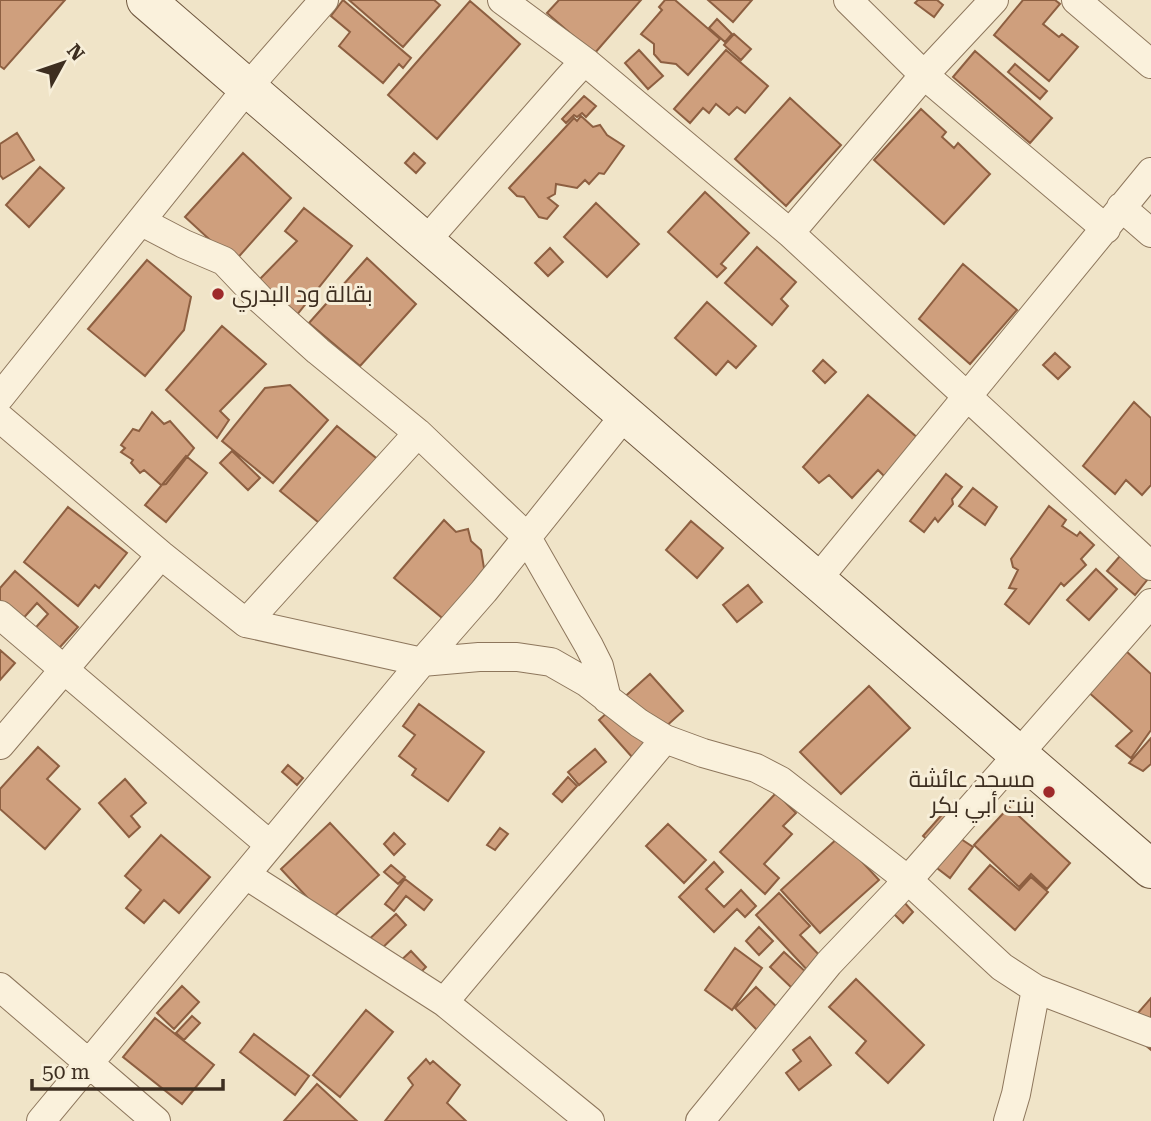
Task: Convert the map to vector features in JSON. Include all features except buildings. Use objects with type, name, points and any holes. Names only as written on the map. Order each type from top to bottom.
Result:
[{"type":"street","points":[[146,0],[1151,869]]},
{"type":"street","points":[[0,397],[248,87],[324,0]]},
{"type":"street","points":[[502,0],[587,63],[789,233],[1151,566]]},
{"type":"street","points":[[848,0],[924,75],[1114,218],[1151,233]]},
{"type":"street","points":[[789,233],[924,75],[993,0]]},
{"type":"street","points":[[1076,0],[1151,64]]},
{"type":"street","points":[[425,242],[567,80],[587,63]]},
{"type":"street","points":[[816,581],[1151,172]]},
{"type":"street","points":[[142,222],[224,261],[260,299],[318,351],[418,433],[526,536],[589,646],[607,699]]},
{"type":"street","points":[[41,1121],[484,591],[625,415]]},
{"type":"street","points":[[0,418],[161,555],[246,623],[422,662],[479,657],[517,657],[551,662],[586,682],[639,723],[665,739],[756,768],[781,781],[908,880],[1002,967],[1036,989],[1151,1033]]},
{"type":"street","points":[[246,623],[418,433]]},
{"type":"street","points":[[0,745],[161,555]]},
{"type":"street","points":[[700,1121],[829,963],[908,880],[1151,603]]},
{"type":"street","points":[[0,615],[270,845]]},
{"type":"street","points":[[444,1002],[665,739]]},
{"type":"street","points":[[246,875],[444,1002],[590,1121]]},
{"type":"street","points":[[0,987],[156,1121]]},
{"type":"street","points":[[1008,1121],[1016,1094],[1036,989]]},
{"type":"place","name":"بقالة ود البدري","points":[[218,294]]},
{"type":"place","name":"مسجد عائشة بنت أبي بكر","points":[[1049,792]]}]
